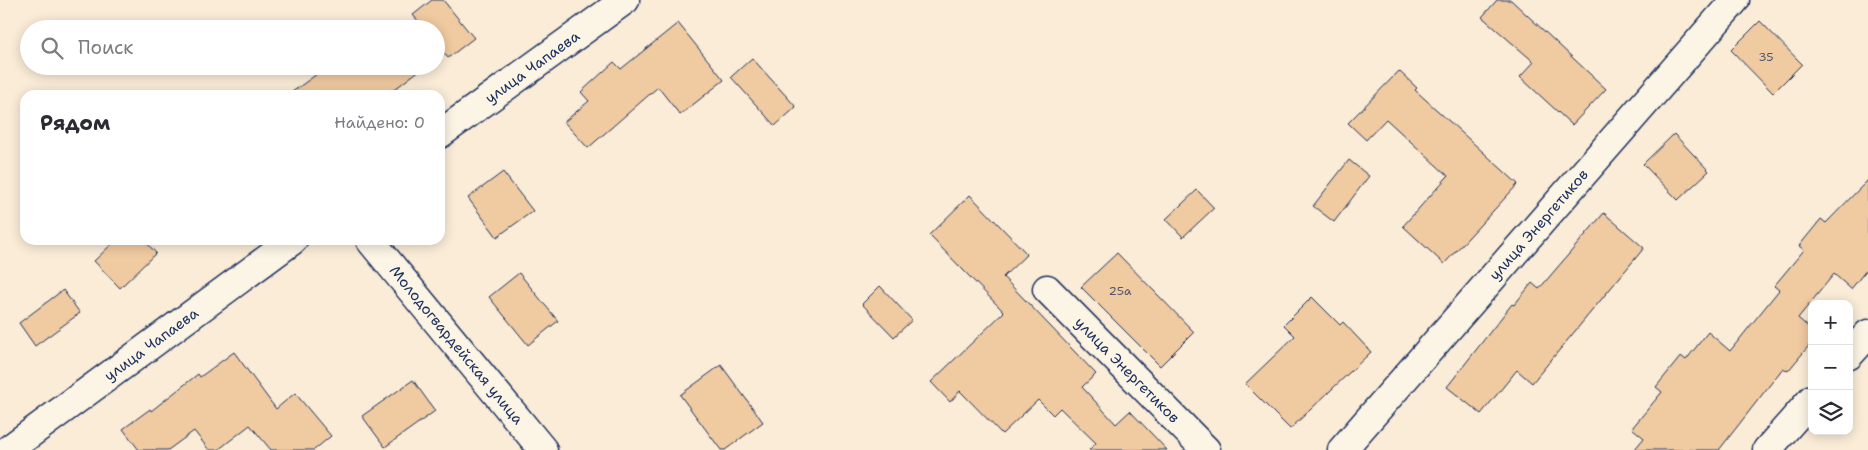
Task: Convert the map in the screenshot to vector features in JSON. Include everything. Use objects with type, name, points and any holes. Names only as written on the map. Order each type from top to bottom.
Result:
[{"type":"street","name":"улица Чапаева","points":[[445,130],[625,0]]},
{"type":"street","name":"улица Энергетиков","points":[[1342,450],[1735,0]]},
{"type":"street","name":"улица Чапаева","points":[[8,450],[286,245]]},
{"type":"street","name":"Молодогвардейская улица","points":[[374,245],[543,450]]},
{"type":"street","name":"улица Энергетиков","points":[[1047,289],[1206,450]]},
{"type":"street","points":[[1853,351],[1868,334]]},
{"type":"street","points":[[1767,450],[1808,403]]},
{"type":"building","points":[[432,0],[443,0],[474,38],[448,58],[445,54],[445,20],[417,20],[413,15]]},
{"type":"building","points":[[1497,0],[1511,0],[1606,89],[1572,125],[1520,77],[1534,62],[1482,17]]},
{"type":"building","points":[[1760,21],[1802,64],[1773,93],[1731,50]]},
{"type":"building","points":[[678,23],[724,80],[680,115],[658,87],[588,148],[564,122],[589,101],[581,92],[614,62],[621,69]]},
{"type":"building","points":[[752,58],[796,107],[775,126],[731,77]]},
{"type":"building","points":[[1399,71],[1417,88],[1415,90],[1518,184],[1444,264],[1403,226],[1448,176],[1386,119],[1366,140],[1348,123]]},
{"type":"building","points":[[316,75],[413,75],[394,90],[295,90]]},
{"type":"building","points":[[1674,134],[1709,171],[1678,200],[1643,164]]},
{"type":"building","points":[[1349,160],[1369,176],[1334,222],[1313,206]]},
{"type":"building","points":[[503,172],[533,211],[497,237],[468,198]]},
{"type":"building","points":[[1868,180],[1868,268],[1851,289],[1834,274],[1813,300],[1808,300],[1808,306],[1798,318],[1808,327],[1808,347],[1788,371],[1783,368],[1719,450],[1634,450],[1644,438],[1632,428],[1662,392],[1656,387],[1681,356],[1686,360],[1708,332],[1730,351],[1779,290],[1774,286],[1804,250],[1799,246],[1821,219],[1826,223]]},
{"type":"building","points":[[1197,190],[1214,208],[1183,237],[1166,219]]},
{"type":"building","points":[[970,195],[1027,254],[1003,277],[1096,374],[1082,387],[1116,424],[1130,411],[1167,450],[1089,450],[1096,443],[1060,408],[1053,415],[1038,400],[1002,434],[960,391],[950,402],[931,382],[1004,312],[929,235]]},
{"type":"building","points":[[1604,213],[1644,248],[1532,383],[1517,370],[1481,414],[1447,387],[1512,304],[1514,305],[1532,283],[1539,289]]},
{"type":"building","points":[[111,245],[149,245],[156,253],[120,288],[94,261]]},
{"type":"building","points":[[1117,253],[1194,332],[1160,366],[1081,287]]},
{"type":"building","points":[[519,273],[558,321],[528,345],[489,297]]},
{"type":"building","points":[[880,286],[912,320],[894,337],[862,304]]},
{"type":"building","points":[[63,290],[80,313],[35,346],[19,323]]},
{"type":"building","points":[[1312,297],[1340,325],[1343,322],[1371,352],[1290,429],[1245,384],[1295,336],[1284,325]]},
{"type":"building","points":[[234,352],[276,409],[295,393],[331,436],[314,450],[271,450],[250,425],[218,450],[209,450],[194,431],[168,450],[139,450],[123,429],[150,409],[151,411],[198,374],[200,377]]},
{"type":"building","points":[[721,365],[763,422],[725,450],[721,450],[680,395]]},
{"type":"building","points":[[413,380],[435,411],[385,447],[362,416]]}]
